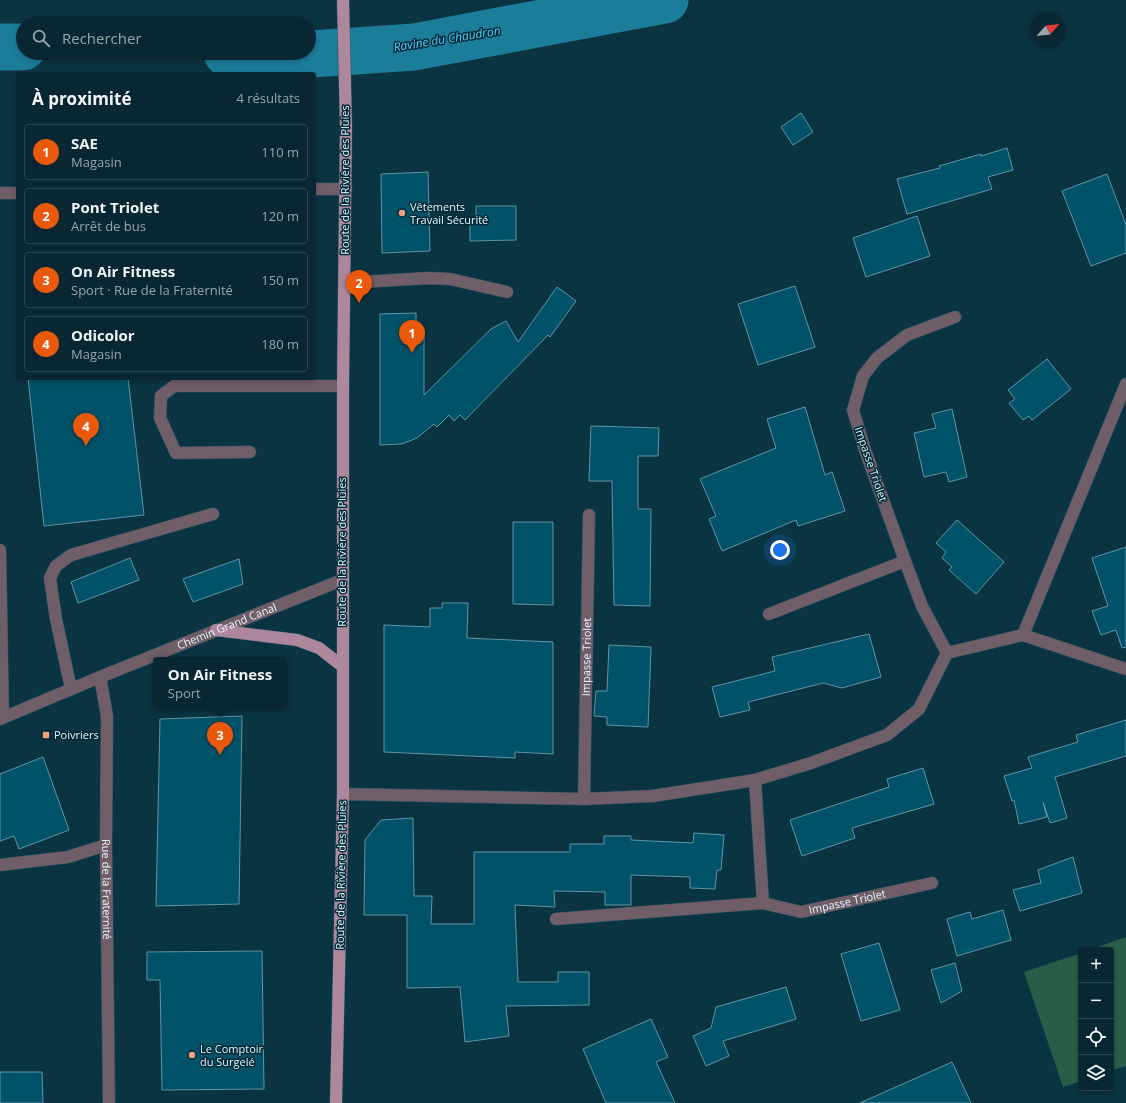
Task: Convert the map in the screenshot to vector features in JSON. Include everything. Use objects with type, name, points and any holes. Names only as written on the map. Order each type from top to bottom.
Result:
[{"type":"main road","name":"Route de la Rivière des Pluies","points":[[336,1103],[343,794],[342,580],[346,127],[343,0]]},
{"type":"main road","points":[[216,630],[297,640],[319,648],[342,666]]},
{"type":"street","points":[[316,189],[346,189]]},
{"type":"street","points":[[0,193],[16,193]]},
{"type":"street","points":[[345,283],[428,278],[450,279],[507,292]]},
{"type":"street","name":"Impasse Triolet","points":[[947,653],[922,606],[865,450],[853,410],[863,376],[877,358],[908,335],[955,317]]},
{"type":"street","points":[[1023,635],[1126,384]]},
{"type":"street","points":[[250,452],[176,453],[160,418],[161,396],[174,386],[343,386]]},
{"type":"street","points":[[71,689],[56,619],[50,578],[56,566],[71,555],[213,514]]},
{"type":"street","name":"Impasse Triolet","points":[[584,799],[588,515]]},
{"type":"street","points":[[0,550],[1,718]]},
{"type":"street","points":[[769,614],[905,561]]},
{"type":"street","name":"Chemin Grand Canal","points":[[1,718],[342,580]]},
{"type":"street","points":[[343,794],[584,799],[653,796],[755,780],[811,763],[886,734],[919,709],[947,653],[1023,635],[1126,670]]},
{"type":"street","name":"Rue de la Fraternité","points":[[100,677],[107,716],[106,845],[109,1103]]},
{"type":"street","points":[[755,780],[762,903]]},
{"type":"street","points":[[0,865],[68,857],[106,845]]},
{"type":"street","name":"Impasse Triolet","points":[[556,919],[762,903],[801,912],[932,883]]},
{"type":"green space","points":[[1126,937],[1126,1066],[1114,1070],[1114,947],[1098,947]]},
{"type":"green space","points":[[1078,954],[1078,1082],[1063,1087],[1024,972]]},
{"type":"building","points":[[801,113],[813,132],[793,145],[781,127]]},
{"type":"building","points":[[1007,148],[1013,170],[988,177],[992,189],[907,214],[897,179],[940,168],[939,166],[981,154],[981,156]]},
{"type":"building","points":[[428,172],[430,251],[382,253],[381,174]]},
{"type":"building","points":[[1107,174],[1126,225],[1126,253],[1091,266],[1062,191]]},
{"type":"building","points":[[476,206],[516,206],[516,240],[470,241],[470,220],[476,220]]},
{"type":"building","points":[[917,216],[930,256],[866,277],[853,238]]},
{"type":"building","points":[[795,286],[815,347],[758,365],[738,304]]},
{"type":"building","points":[[557,287],[576,301],[550,337],[548,335],[465,420],[460,415],[454,421],[449,415],[437,427],[434,424],[417,438],[401,444],[380,445],[380,314],[416,313],[416,329],[424,329],[424,395],[491,329],[506,321],[518,342]]},
{"type":"building","points":[[1047,359],[1071,389],[1032,420],[1029,416],[1023,420],[1009,403],[1015,399],[1008,390]]},
{"type":"building","points":[[28,380],[128,380],[144,515],[44,526]]},
{"type":"building","points":[[805,407],[825,475],[832,472],[845,511],[798,526],[796,520],[722,551],[709,519],[716,516],[700,479],[776,448],[767,419]]},
{"type":"building","points":[[952,409],[967,477],[949,482],[946,472],[924,477],[914,433],[936,428],[932,414]]},
{"type":"building","points":[[591,426],[659,428],[658,456],[638,456],[638,509],[651,509],[650,606],[614,605],[612,481],[589,481]]},
{"type":"building","points":[[957,520],[1004,562],[976,594],[949,570],[952,567],[942,558],[946,552],[936,543]]},
{"type":"building","points":[[513,522],[553,522],[553,605],[513,604]]},
{"type":"building","points":[[1126,547],[1126,647],[1122,648],[1116,630],[1101,635],[1092,611],[1108,606],[1092,558]]},
{"type":"building","points":[[130,558],[139,580],[78,603],[71,582]]},
{"type":"building","points":[[239,559],[243,584],[193,602],[183,579]]},
{"type":"building","points":[[442,603],[468,603],[467,638],[553,642],[553,754],[515,752],[515,758],[384,752],[384,625],[430,627],[430,608],[442,608]]},
{"type":"building","points":[[869,634],[881,677],[842,688],[823,683],[748,702],[750,710],[720,717],[712,687],[775,671],[772,657]]},
{"type":"building","points":[[609,645],[651,647],[648,727],[607,725],[607,717],[594,716],[596,691],[607,691]]},
{"type":"building","points":[[242,716],[239,904],[156,906],[160,719]]},
{"type":"building","points":[[1126,720],[1126,756],[1055,777],[1067,818],[1050,823],[1043,802],[1047,817],[1019,824],[1014,800],[1012,801],[1004,776],[1032,768],[1028,757],[1078,742],[1076,735]]},
{"type":"building","points":[[43,757],[69,830],[19,849],[14,836],[0,841],[0,774]]},
{"type":"building","points":[[923,768],[934,804],[852,828],[855,838],[802,856],[790,820],[889,787],[887,779]]},
{"type":"building","points":[[413,818],[414,896],[432,896],[431,924],[474,924],[474,852],[570,852],[570,844],[604,844],[604,836],[631,836],[631,840],[693,843],[694,833],[724,835],[721,870],[717,870],[715,889],[690,888],[690,877],[631,875],[631,905],[605,905],[605,892],[554,891],[555,907],[515,905],[518,982],[558,982],[558,972],[589,972],[589,1005],[506,1006],[509,1036],[465,1042],[460,987],[407,988],[407,915],[364,915],[365,840],[381,820]]},
{"type":"building","points":[[1073,857],[1082,893],[1020,911],[1013,890],[1041,883],[1038,870]]},
{"type":"building","points":[[1003,910],[1011,940],[957,956],[947,919],[970,912],[972,919]]},
{"type":"building","points":[[879,943],[900,1010],[861,1021],[841,954]]},
{"type":"building","points":[[262,951],[264,1089],[162,1090],[160,980],[147,980],[147,952]]},
{"type":"building","points":[[955,963],[962,991],[941,1003],[931,970]]},
{"type":"building","points":[[786,987],[796,1019],[723,1041],[729,1056],[706,1066],[693,1036],[711,1028],[716,1007]]},
{"type":"building","points":[[651,1019],[668,1057],[656,1062],[675,1103],[606,1103],[583,1049]]},
{"type":"building","points":[[952,1062],[971,1103],[860,1103],[923,1075]]},
{"type":"building","points":[[0,1072],[42,1072],[43,1103],[0,1103]]},
{"type":"waterway","name":"Ravine du Chaudron","points":[[316,54],[414,47],[665,0]]},
{"type":"waterway","name":"Ravine du Chaudron","points":[[0,47],[16,47]]},
{"type":"place","name":"Vêtements Travail Sécurité","points":[[402,213]]},
{"type":"place","name":"Pont Triolet","points":[[359,303]]},
{"type":"place","name":"SAE","points":[[412,353]]},
{"type":"place","name":"Odicolor","points":[[86,446]]},
{"type":"place","name":"Poivriers","points":[[46,735]]},
{"type":"place","name":"On Air Fitness","points":[[220,755]]},
{"type":"place","name":"Le Comptoir du Surgelé","points":[[192,1055]]}]
